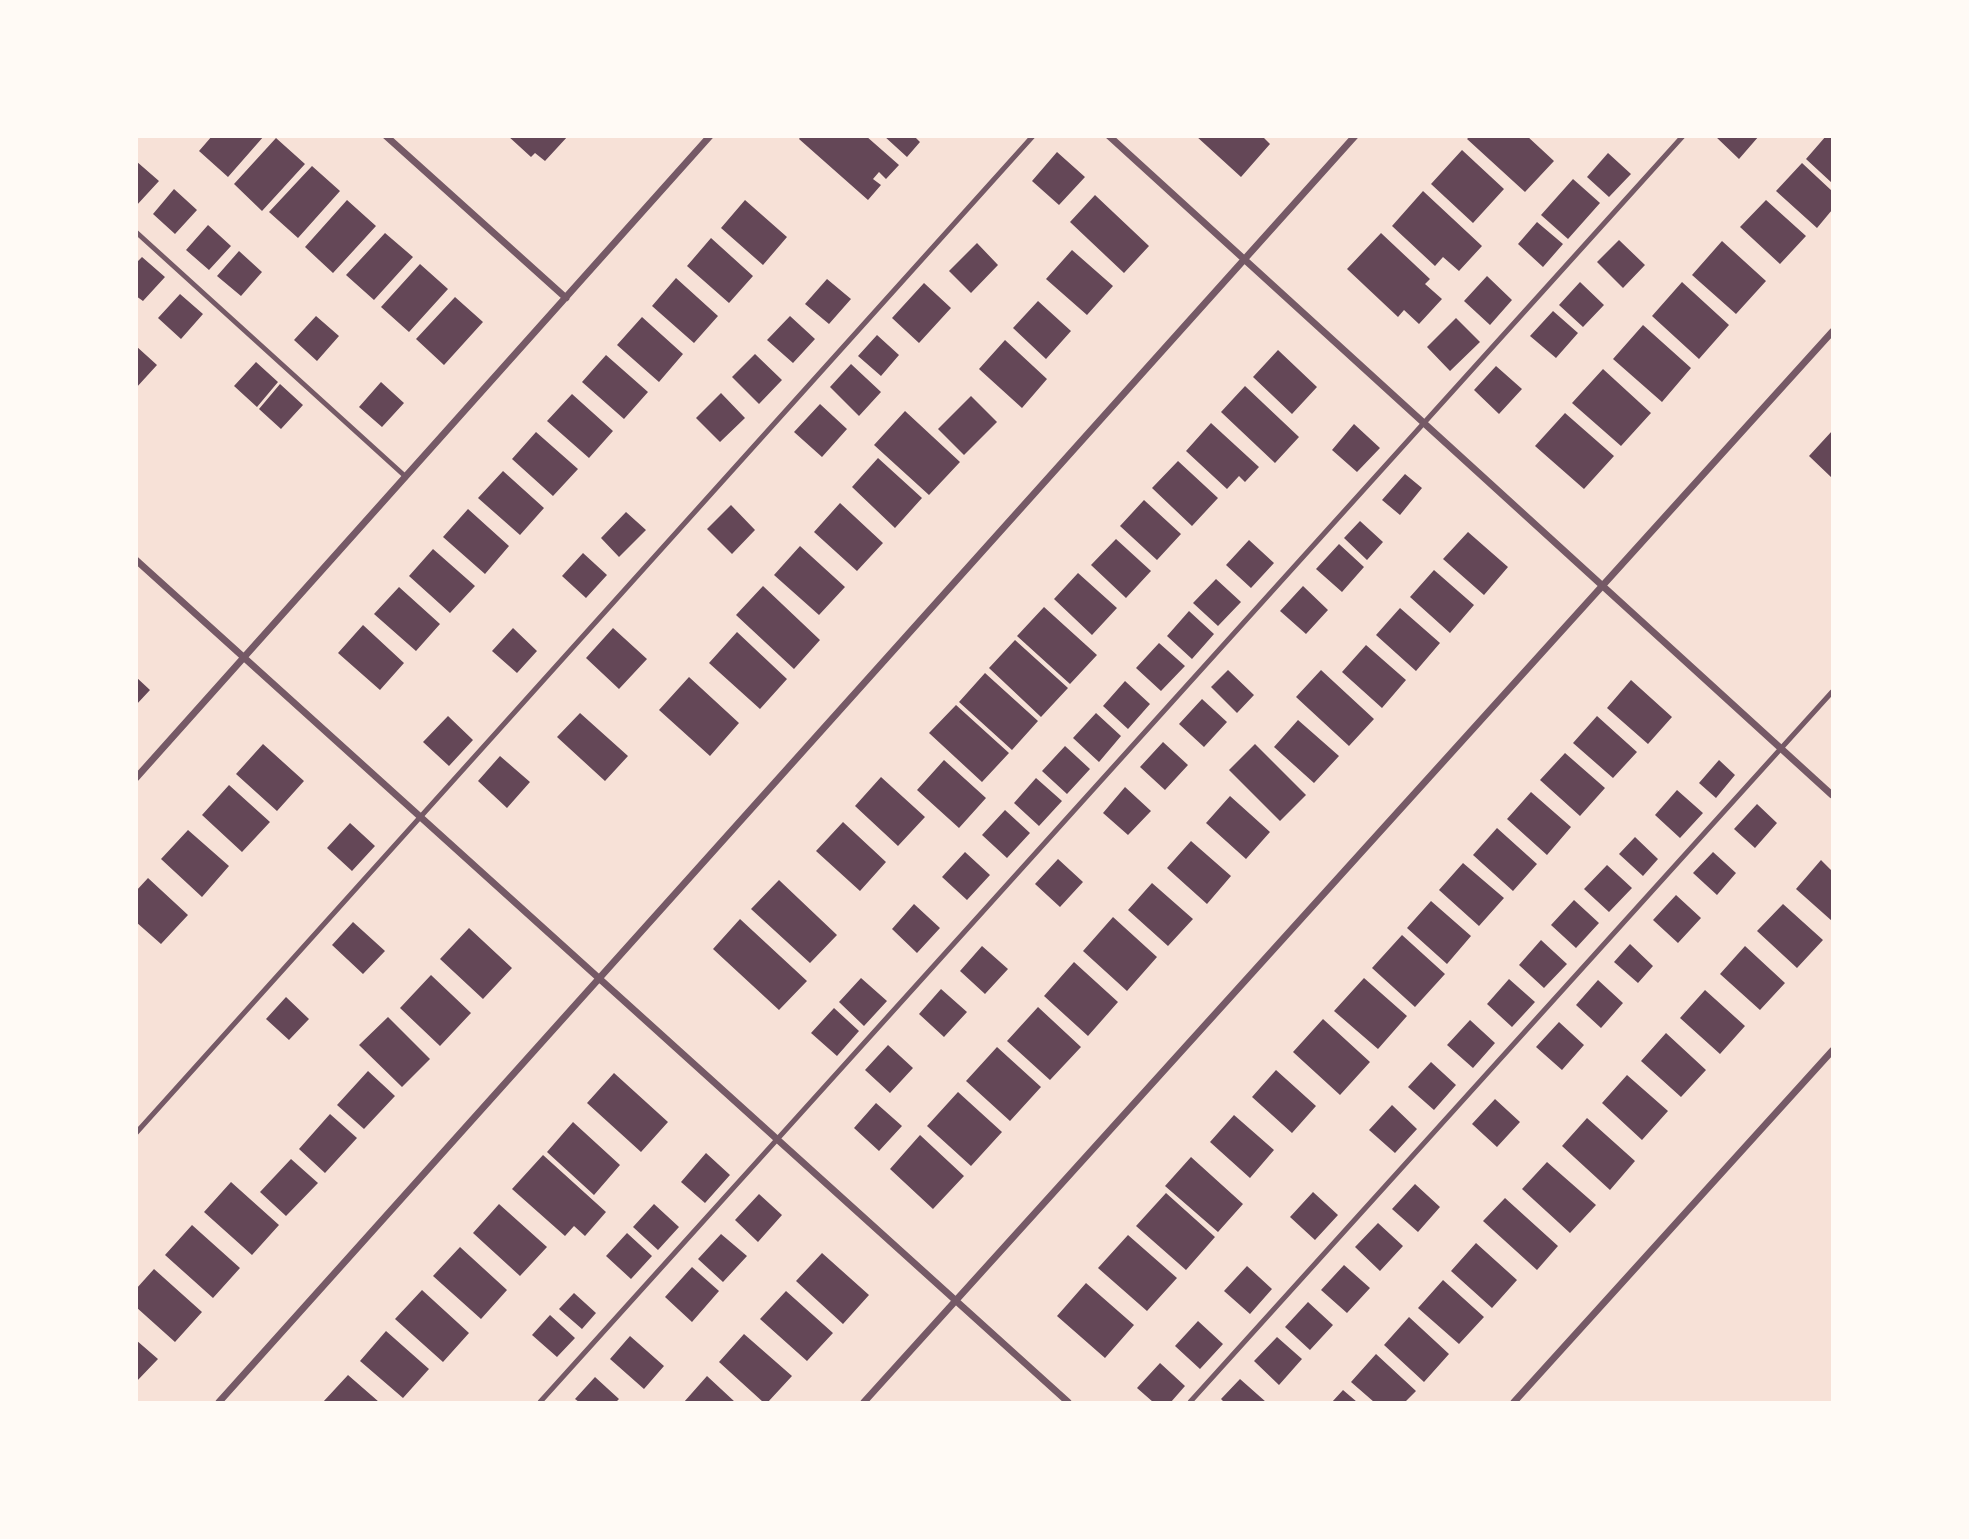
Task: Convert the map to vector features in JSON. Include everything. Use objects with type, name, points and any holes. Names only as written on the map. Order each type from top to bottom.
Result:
[{"type":"street","points":[[386,136],[566,298]]},
{"type":"street","points":[[136,778],[710,136]]},
{"type":"street","points":[[1109,136],[1832,795]]},
{"type":"street","points":[[219,1402],[1355,136]]},
{"type":"street","points":[[864,1402],[1604,588],[1832,332]]},
{"type":"street","points":[[136,560],[1068,1402]]},
{"type":"street","points":[[1514,1402],[1832,1051]]},
{"type":"lane","points":[[136,1133],[1033,136]]},
{"type":"lane","points":[[540,1402],[1683,136]]},
{"type":"lane","points":[[136,232],[406,477]]},
{"type":"lane","points":[[1190,1402],[1832,692]]},
{"type":"building","points":[[212,136],[264,136],[228,177],[199,151]]},
{"type":"building","points":[[508,136],[568,136],[545,161],[535,153],[531,157]]},
{"type":"building","points":[[801,136],[866,136],[899,165],[886,179],[879,172],[873,179],[881,185],[868,200],[799,139]]},
{"type":"building","points":[[884,136],[914,136],[920,142],[907,157]]},
{"type":"building","points":[[1196,136],[1262,136],[1270,144],[1241,177]]},
{"type":"building","points":[[1470,136],[1527,136],[1554,161],[1525,192],[1467,139]]},
{"type":"building","points":[[1715,136],[1759,136],[1739,159]]},
{"type":"building","points":[[1826,136],[1832,136],[1832,183],[1806,159]]},
{"type":"building","points":[[276,138],[305,164],[262,211],[234,184]]},
{"type":"building","points":[[1462,150],[1504,189],[1473,223],[1431,184]]},
{"type":"building","points":[[1057,152],[1085,177],[1059,205],[1032,181]]},
{"type":"building","points":[[1608,153],[1631,174],[1609,197],[1587,177]]},
{"type":"building","points":[[136,161],[159,181],[136,206]]},
{"type":"building","points":[[1802,163],[1832,191],[1832,210],[1817,228],[1776,191]]},
{"type":"building","points":[[312,166],[340,191],[298,238],[269,212]]},
{"type":"building","points":[[1573,179],[1600,203],[1568,239],[1541,215]]},
{"type":"building","points":[[174,189],[197,210],[175,234],[153,214]]},
{"type":"building","points":[[1423,191],[1482,246],[1459,271],[1443,257],[1435,266],[1392,226]]},
{"type":"building","points":[[1095,195],[1149,246],[1124,273],[1070,222]]},
{"type":"building","points":[[347,200],[376,226],[333,273],[305,247]]},
{"type":"building","points":[[745,200],[787,237],[763,265],[721,228]]},
{"type":"building","points":[[1766,200],[1806,236],[1780,264],[1740,227]]},
{"type":"building","points":[[1537,222],[1563,244],[1543,267],[1518,244]]},
{"type":"building","points":[[208,225],[231,246],[209,270],[186,250]]},
{"type":"building","points":[[385,233],[413,257],[374,300],[346,275]]},
{"type":"building","points":[[1381,233],[1430,279],[1425,284],[1442,299],[1419,324],[1404,310],[1398,317],[1347,269]]},
{"type":"building","points":[[711,238],[753,276],[729,303],[687,266]]},
{"type":"building","points":[[1619,240],[1645,265],[1623,288],[1597,262]]},
{"type":"building","points":[[1722,241],[1766,281],[1736,314],[1692,275]]},
{"type":"building","points":[[977,243],[998,265],[971,293],[949,271]]},
{"type":"building","points":[[1072,250],[1113,286],[1087,315],[1046,279]]},
{"type":"building","points":[[239,251],[262,272],[241,296],[217,276]]},
{"type":"building","points":[[142,257],[165,277],[143,301],[136,296],[136,263]]},
{"type":"building","points":[[420,264],[448,289],[409,332],[381,307]]},
{"type":"building","points":[[1487,276],[1512,300],[1490,325],[1464,301]]},
{"type":"building","points":[[676,278],[718,316],[694,343],[652,306]]},
{"type":"building","points":[[827,279],[851,299],[829,324],[805,304]]},
{"type":"building","points":[[1580,282],[1604,305],[1583,327],[1559,305]]},
{"type":"building","points":[[1682,282],[1729,325],[1699,359],[1652,316]]},
{"type":"building","points":[[924,283],[951,308],[919,343],[892,318]]},
{"type":"building","points":[[180,294],[203,314],[181,339],[158,318]]},
{"type":"building","points":[[455,297],[483,322],[444,365],[416,339]]},
{"type":"building","points":[[1038,301],[1071,331],[1046,359],[1013,328]]},
{"type":"building","points":[[1553,311],[1578,333],[1556,358],[1530,336]]},
{"type":"building","points":[[316,316],[339,336],[317,361],[294,340]]},
{"type":"building","points":[[790,316],[815,339],[793,363],[767,340]]},
{"type":"building","points":[[642,317],[683,354],[659,382],[617,345]]},
{"type":"building","points":[[1456,318],[1480,342],[1450,371],[1427,347]]},
{"type":"building","points":[[1643,325],[1691,368],[1662,402],[1613,359]]},
{"type":"building","points":[[877,335],[899,355],[881,376],[858,356]]},
{"type":"building","points":[[1005,340],[1047,379],[1022,408],[979,369]]},
{"type":"building","points":[[136,346],[157,365],[136,388]]},
{"type":"building","points":[[1278,350],[1317,387],[1292,414],[1253,377]]},
{"type":"building","points":[[755,354],[782,380],[759,404],[732,377]]},
{"type":"building","points":[[606,355],[648,392],[624,419],[582,382]]},
{"type":"building","points":[[256,362],[278,382],[257,407],[234,386]]},
{"type":"building","points":[[851,364],[881,392],[859,416],[830,387]]},
{"type":"building","points":[[1496,366],[1522,389],[1499,414],[1474,390]]},
{"type":"building","points":[[1603,369],[1651,413],[1621,446],[1572,403]]},
{"type":"building","points":[[381,382],[404,403],[382,427],[359,407]]},
{"type":"building","points":[[280,384],[303,405],[281,429],[259,409]]},
{"type":"building","points":[[1245,386],[1299,437],[1275,463],[1221,412]]},
{"type":"building","points":[[721,393],[745,418],[720,442],[696,418]]},
{"type":"building","points":[[572,394],[613,431],[589,458],[547,421]]},
{"type":"building","points":[[971,396],[997,422],[964,455],[938,429]]},
{"type":"building","points":[[820,404],[847,429],[822,457],[794,432]]},
{"type":"building","points":[[905,411],[960,462],[929,495],[874,445]]},
{"type":"building","points":[[1565,413],[1614,456],[1584,489],[1535,446]]},
{"type":"building","points":[[1211,423],[1259,467],[1245,482],[1239,476],[1227,489],[1186,451]]},
{"type":"building","points":[[1354,424],[1380,448],[1357,472],[1332,450]]},
{"type":"building","points":[[1832,431],[1832,478],[1809,456]]},
{"type":"building","points":[[536,432],[578,469],[553,496],[512,459]]},
{"type":"building","points":[[878,458],[922,498],[895,528],[852,487]]},
{"type":"building","points":[[1178,461],[1218,498],[1192,526],[1152,488]]},
{"type":"building","points":[[503,471],[544,508],[520,535],[478,498]]},
{"type":"building","points":[[1405,474],[1422,488],[1400,515],[1382,500]]},
{"type":"building","points":[[1144,500],[1181,534],[1157,560],[1120,526]]},
{"type":"building","points":[[840,503],[883,543],[857,571],[814,532]]},
{"type":"building","points":[[731,505],[755,530],[732,554],[707,529]]},
{"type":"building","points":[[468,509],[509,546],[485,574],[443,537]]},
{"type":"building","points":[[626,512],[646,530],[619,557],[601,538]]},
{"type":"building","points":[[1360,521],[1383,542],[1367,560],[1344,538]]},
{"type":"building","points":[[1468,532],[1508,567],[1484,595],[1443,559]]},
{"type":"building","points":[[1116,539],[1151,571],[1126,598],[1091,565]]},
{"type":"building","points":[[1249,540],[1274,563],[1251,588],[1226,565]]},
{"type":"building","points":[[1339,544],[1364,567],[1342,592],[1316,569]]},
{"type":"building","points":[[800,546],[845,587],[819,615],[774,575]]},
{"type":"building","points":[[433,549],[475,586],[450,613],[409,576]]},
{"type":"building","points":[[583,553],[607,575],[586,598],[562,576]]},
{"type":"building","points":[[1434,570],[1474,605],[1450,633],[1410,597]]},
{"type":"building","points":[[1078,573],[1117,608],[1092,635],[1054,599]]},
{"type":"building","points":[[1216,579],[1241,602],[1218,626],[1193,603]]},
{"type":"building","points":[[763,586],[820,640],[794,669],[736,615]]},
{"type":"building","points":[[1303,586],[1328,610],[1306,634],[1280,611]]},
{"type":"building","points":[[399,587],[440,624],[416,651],[374,614]]},
{"type":"building","points":[[1044,607],[1097,655],[1070,684],[1017,636]]},
{"type":"building","points":[[1400,608],[1440,643],[1416,671],[1376,635]]},
{"type":"building","points":[[1189,611],[1214,634],[1192,659],[1167,636]]},
{"type":"building","points":[[363,625],[404,663],[380,690],[338,653]]},
{"type":"building","points":[[513,628],[537,651],[517,673],[492,651]]},
{"type":"building","points":[[613,628],[647,659],[619,689],[586,658]]},
{"type":"building","points":[[737,632],[787,679],[760,709],[709,663]]},
{"type":"building","points":[[1015,640],[1068,688],[1041,717],[989,668]]},
{"type":"building","points":[[1159,643],[1185,666],[1161,691],[1136,668]]},
{"type":"building","points":[[1366,645],[1406,680],[1382,708],[1342,672]]},
{"type":"building","points":[[1228,670],[1254,695],[1237,713],[1211,687]]},
{"type":"building","points":[[1321,670],[1374,719],[1349,746],[1296,697]]},
{"type":"building","points":[[985,673],[1038,721],[1012,750],[959,702]]},
{"type":"building","points":[[136,677],[150,690],[136,705]]},
{"type":"building","points":[[689,677],[739,723],[710,756],[659,710]]},
{"type":"building","points":[[1631,680],[1672,717],[1648,744],[1607,708]]},
{"type":"building","points":[[1125,681],[1150,704],[1128,729],[1103,706]]},
{"type":"building","points":[[1202,699],[1227,722],[1204,747],[1179,724]]},
{"type":"building","points":[[956,705],[1009,753],[982,782],[929,733]]},
{"type":"building","points":[[580,713],[628,756],[605,781],[557,737]]},
{"type":"building","points":[[1096,713],[1121,736],[1099,762],[1073,738]]},
{"type":"building","points":[[448,716],[473,740],[449,766],[423,742]]},
{"type":"building","points":[[1597,716],[1637,752],[1613,778],[1573,743]]},
{"type":"building","points":[[1298,720],[1339,756],[1314,783],[1274,747]]},
{"type":"building","points":[[1163,742],[1188,765],[1165,790],[1140,767]]},
{"type":"building","points":[[263,744],[304,781],[277,811],[236,774]]},
{"type":"building","points":[[1255,744],[1306,795],[1280,821],[1229,770]]},
{"type":"building","points":[[1065,746],[1090,769],[1067,794],[1042,771]]},
{"type":"building","points":[[1565,753],[1605,788],[1580,816],[1540,780]]},
{"type":"building","points":[[500,756],[530,782],[507,808],[478,781]]},
{"type":"building","points":[[944,760],[986,798],[959,828],[917,790]]},
{"type":"building","points":[[1719,760],[1735,775],[1716,798],[1699,783]]},
{"type":"building","points":[[881,777],[925,817],[898,846],[855,806]]},
{"type":"building","points":[[1036,778],[1062,801],[1039,826],[1014,803]]},
{"type":"building","points":[[229,785],[270,822],[242,852],[202,815]]},
{"type":"building","points":[[1125,787],[1151,811],[1128,835],[1103,813]]},
{"type":"building","points":[[1677,790],[1703,813],[1680,838],[1655,815]]},
{"type":"building","points":[[1531,792],[1571,827],[1547,855],[1507,819]]},
{"type":"building","points":[[1230,796],[1270,832],[1246,859],[1206,823]]},
{"type":"building","points":[[1757,804],[1777,823],[1755,848],[1734,829]]},
{"type":"building","points":[[1005,810],[1030,833],[1007,858],[982,835]]},
{"type":"building","points":[[843,822],[886,862],[860,891],[816,851]]},
{"type":"building","points":[[350,823],[375,846],[352,871],[327,848]]},
{"type":"building","points":[[1497,828],[1537,864],[1513,891],[1473,855]]},
{"type":"building","points":[[188,830],[229,866],[202,897],[161,859]]},
{"type":"building","points":[[1635,837],[1658,859],[1643,876],[1619,854]]},
{"type":"building","points":[[1191,841],[1231,876],[1207,904],[1167,868]]},
{"type":"building","points":[[965,852],[990,875],[967,900],[942,877]]},
{"type":"building","points":[[1713,852],[1736,873],[1717,895],[1693,873]]},
{"type":"building","points":[[1058,859],[1083,882],[1060,907],[1035,884]]},
{"type":"building","points":[[1821,860],[1832,871],[1832,921],[1796,889]]},
{"type":"building","points":[[1463,863],[1504,898],[1479,926],[1439,890]]},
{"type":"building","points":[[1607,865],[1632,888],[1609,912],[1584,889]]},
{"type":"building","points":[[148,878],[188,915],[161,944],[136,922],[136,891]]},
{"type":"building","points":[[779,880],[837,935],[810,963],[751,909]]},
{"type":"building","points":[[1152,883],[1193,919],[1168,946],[1128,910]]},
{"type":"building","points":[[1676,895],[1701,918],[1678,943],[1653,920]]},
{"type":"building","points":[[1574,900],[1599,923],[1576,948],[1551,925]]},
{"type":"building","points":[[1431,901],[1471,936],[1447,964],[1407,928]]},
{"type":"building","points":[[914,904],[940,928],[917,953],[892,929]]},
{"type":"building","points":[[1783,904],[1823,940],[1797,968],[1757,931]]},
{"type":"building","points":[[1113,917],[1157,957],[1127,991],[1083,951]]},
{"type":"building","points":[[740,919],[807,981],[779,1010],[713,949]]},
{"type":"building","points":[[353,922],[385,951],[363,974],[332,945]]},
{"type":"building","points":[[469,928],[512,968],[483,999],[440,959]]},
{"type":"building","points":[[1402,935],[1445,974],[1415,1007],[1372,968]]},
{"type":"building","points":[[1541,940],[1567,964],[1544,988],[1519,965]]},
{"type":"building","points":[[1630,944],[1653,966],[1638,983],[1614,962]]},
{"type":"building","points":[[982,946],[1008,969],[985,994],[960,971]]},
{"type":"building","points":[[1745,946],[1785,983],[1760,1010],[1720,974]]},
{"type":"building","points":[[1074,962],[1118,1002],[1088,1036],[1044,996]]},
{"type":"building","points":[[431,975],[471,1013],[440,1046],[400,1008]]},
{"type":"building","points":[[861,978],[887,1001],[864,1026],[839,1002]]},
{"type":"building","points":[[1364,978],[1407,1016],[1378,1049],[1334,1011]]},
{"type":"building","points":[[1509,979],[1535,1002],[1512,1027],[1487,1004]]},
{"type":"building","points":[[1598,980],[1623,1003],[1601,1028],[1576,1005]]},
{"type":"building","points":[[941,989],[967,1012],[944,1037],[919,1014]]},
{"type":"building","points":[[1705,990],[1745,1026],[1720,1054],[1680,1018]]},
{"type":"building","points":[[286,997],[309,1019],[289,1040],[266,1019]]},
{"type":"building","points":[[1038,1007],[1081,1047],[1050,1080],[1007,1041]]},
{"type":"building","points":[[834,1008],[859,1031],[837,1056],[811,1033]]},
{"type":"building","points":[[388,1017],[430,1059],[402,1087],[359,1045]]},
{"type":"building","points":[[1323,1019],[1370,1062],[1340,1095],[1293,1052]]},
{"type":"building","points":[[1470,1020],[1495,1043],[1473,1068],[1447,1045]]},
{"type":"building","points":[[1559,1022],[1584,1045],[1562,1070],[1536,1047]]},
{"type":"building","points":[[1666,1033],[1706,1070],[1681,1097],[1641,1061]]},
{"type":"building","points":[[888,1045],[913,1068],[890,1093],[865,1070]]},
{"type":"building","points":[[997,1047],[1041,1087],[1010,1121],[966,1081]]},
{"type":"building","points":[[1431,1062],[1456,1085],[1434,1110],[1408,1087]]},
{"type":"building","points":[[1276,1070],[1316,1106],[1292,1133],[1252,1097]]},
{"type":"building","points":[[368,1071],[395,1096],[364,1129],[337,1105]]},
{"type":"building","points":[[614,1073],[668,1122],[641,1152],[587,1103]]},
{"type":"building","points":[[1627,1075],[1668,1111],[1642,1140],[1602,1103]]},
{"type":"building","points":[[958,1092],[1002,1132],[971,1166],[927,1126]]},
{"type":"building","points":[[1495,1099],[1520,1122],[1497,1147],[1472,1124]]},
{"type":"building","points":[[876,1103],[902,1126],[879,1151],[854,1128]]},
{"type":"building","points":[[1392,1105],[1417,1129],[1395,1153],[1369,1130]]},
{"type":"building","points":[[330,1114],[357,1138],[325,1173],[299,1149]]},
{"type":"building","points":[[1234,1115],[1274,1150],[1250,1178],[1210,1142]]},
{"type":"building","points":[[1587,1118],[1635,1161],[1610,1190],[1562,1146]]},
{"type":"building","points":[[573,1122],[620,1165],[594,1195],[547,1152]]},
{"type":"building","points":[[920,1135],[964,1176],[933,1209],[890,1169]]},
{"type":"building","points":[[706,1153],[730,1175],[705,1203],[681,1182]]},
{"type":"building","points":[[543,1155],[606,1212],[585,1236],[574,1226],[565,1236],[512,1189]]},
{"type":"building","points":[[1191,1157],[1243,1204],[1218,1232],[1165,1186]]},
{"type":"building","points":[[291,1159],[318,1183],[286,1216],[260,1192]]},
{"type":"building","points":[[1547,1162],[1596,1205],[1570,1233],[1522,1189]]},
{"type":"building","points":[[231,1182],[279,1225],[252,1255],[204,1212]]},
{"type":"building","points":[[1415,1184],[1440,1207],[1418,1232],[1392,1209]]},
{"type":"building","points":[[1313,1192],[1338,1215],[1315,1240],[1290,1217]]},
{"type":"building","points":[[1166,1193],[1215,1237],[1186,1270],[1136,1226]]},
{"type":"building","points":[[759,1194],[782,1215],[758,1242],[735,1220]]},
{"type":"building","points":[[1505,1198],[1558,1246],[1537,1270],[1483,1221]]},
{"type":"building","points":[[499,1204],[547,1247],[520,1276],[473,1233]]},
{"type":"building","points":[[654,1204],[679,1227],[658,1250],[633,1227]]},
{"type":"building","points":[[1378,1223],[1403,1246],[1380,1271],[1355,1247]]},
{"type":"building","points":[[192,1225],[240,1268],[213,1298],[165,1255]]},
{"type":"building","points":[[627,1233],[652,1256],[631,1279],[606,1256]]},
{"type":"building","points":[[721,1234],[747,1256],[723,1282],[698,1259]]},
{"type":"building","points":[[1128,1235],[1177,1278],[1147,1311],[1098,1268]]},
{"type":"building","points":[[1476,1243],[1517,1280],[1492,1308],[1451,1271]]},
{"type":"building","points":[[460,1247],[507,1290],[481,1319],[433,1276]]},
{"type":"building","points":[[822,1253],[869,1295],[843,1324],[796,1281]]},
{"type":"building","points":[[1344,1265],[1370,1288],[1347,1313],[1321,1290]]},
{"type":"building","points":[[1247,1266],[1272,1289],[1250,1314],[1224,1291]]},
{"type":"building","points":[[692,1267],[719,1291],[692,1322],[665,1297]]},
{"type":"building","points":[[154,1269],[202,1312],[175,1342],[136,1307],[136,1289]]},
{"type":"building","points":[[1443,1280],[1484,1317],[1459,1344],[1418,1308]]},
{"type":"building","points":[[1086,1283],[1134,1325],[1105,1358],[1057,1316]]},
{"type":"building","points":[[422,1290],[469,1333],[443,1362],[395,1319]]},
{"type":"building","points":[[786,1291],[833,1333],[807,1361],[760,1319]]},
{"type":"building","points":[[574,1293],[596,1313],[582,1329],[559,1309]]},
{"type":"building","points":[[1308,1302],[1333,1325],[1310,1350],[1285,1327]]},
{"type":"building","points":[[550,1315],[575,1338],[557,1357],[532,1335]]},
{"type":"building","points":[[1409,1317],[1449,1354],[1424,1382],[1384,1345]]},
{"type":"building","points":[[1198,1321],[1223,1344],[1200,1369],[1175,1346]]},
{"type":"building","points":[[386,1331],[429,1369],[403,1398],[360,1361]]},
{"type":"building","points":[[744,1334],[792,1376],[768,1402],[763,1402],[719,1362]]},
{"type":"building","points":[[630,1336],[664,1366],[644,1389],[610,1359]]},
{"type":"building","points":[[1277,1337],[1302,1359],[1279,1385],[1254,1361]]},
{"type":"building","points":[[136,1340],[158,1359],[136,1382]]},
{"type":"building","points":[[1376,1354],[1416,1391],[1405,1402],[1374,1402],[1351,1382]]},
{"type":"building","points":[[1160,1363],[1185,1386],[1171,1402],[1153,1402],[1137,1388]]},
{"type":"building","points":[[348,1375],[379,1402],[323,1402]]},
{"type":"building","points":[[707,1376],[735,1402],[684,1402]]},
{"type":"building","points":[[595,1377],[619,1399],[616,1402],[579,1402],[575,1399]]},
{"type":"building","points":[[1240,1379],[1266,1402],[1224,1402],[1221,1399]]},
{"type":"building","points":[[1343,1390],[1357,1402],[1332,1402]]}]
